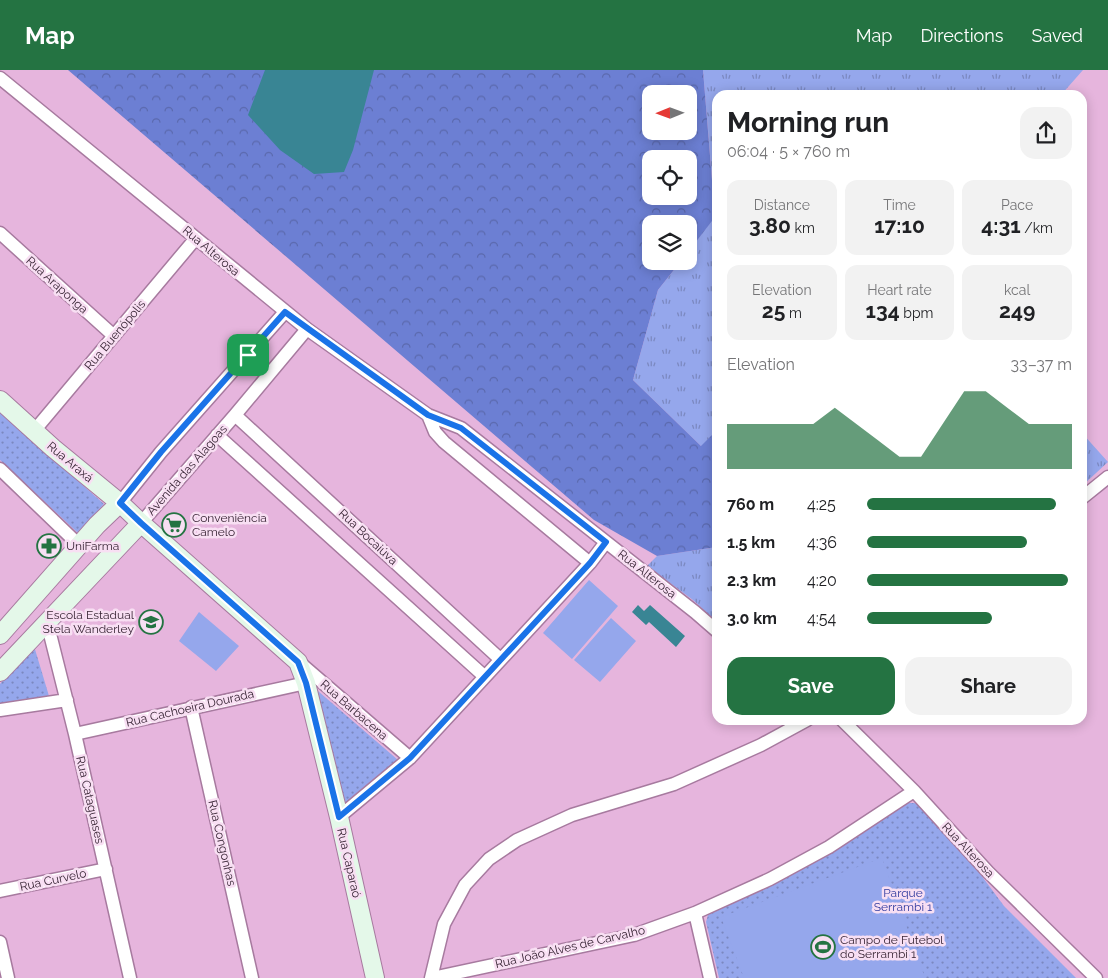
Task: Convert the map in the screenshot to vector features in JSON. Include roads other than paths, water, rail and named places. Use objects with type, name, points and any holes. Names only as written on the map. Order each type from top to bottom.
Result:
[{"type":"main road","name":"Rua Araxá","points":[[0,400],[141,523]]},
{"type":"main road","points":[[1,633],[97,525],[120,503]]},
{"type":"main road","name":"Avenida das Alagoas","points":[[0,672],[141,523]]},
{"type":"main road","name":"Rua Barbacena","points":[[141,523],[298,662]]},
{"type":"main road","name":"Rua Caparaó","points":[[298,662],[306,683],[339,817],[375,978]]},
{"type":"street","name":"Rua Alterosa","points":[[0,78],[306,329],[428,415],[461,428],[712,627]]},
{"type":"street","name":"Rua Araponga","points":[[0,233],[114,336]]},
{"type":"street","name":"Rua Buenópolis","points":[[34,431],[196,238]]},
{"type":"street","points":[[120,503],[161,452],[285,312]]},
{"type":"street","name":"Avenida das Alagoas","points":[[141,523],[235,415],[306,329]]},
{"type":"street","name":"Rua Bocaiúva","points":[[235,415],[500,659]]},
{"type":"street","name":"Rua Alterosa","points":[[428,415],[435,432],[444,442],[590,563]]},
{"type":"street","name":"Rua Bocaiúva","points":[[217,435],[484,676]]},
{"type":"street","points":[[0,469],[80,546]]},
{"type":"street","points":[[1087,494],[1108,477]]},
{"type":"street","points":[[339,817],[410,758],[590,563],[606,542]]},
{"type":"street","name":"Rua Cataguases","points":[[47,622],[75,734],[130,978]]},
{"type":"street","name":"Rua Barbacena","points":[[298,662],[410,758]]},
{"type":"street","name":"Rua Cachoeira Dourada","points":[[75,734],[306,683]]},
{"type":"street","points":[[0,710],[67,700]]},
{"type":"street","name":"Rua Congonhas","points":[[191,707],[252,978]]},
{"type":"street","points":[[431,978],[444,924],[465,885],[489,859],[517,840],[572,815],[674,784],[761,745],[798,725]]},
{"type":"street","name":"Rua Alterosa","points":[[847,725],[1096,978]]},
{"type":"street","name":"Rua João Alves de Carvalho","points":[[431,978],[634,934],[695,913],[770,879],[829,847],[914,791]]},
{"type":"street","name":"Rua Curvelo","points":[[0,891],[106,869]]},
{"type":"street","points":[[695,913],[710,978]]},
{"type":"street","points":[[0,942],[8,978]]},
{"type":"place","name":"Conveniência Camelo","points":[[174,525]]},
{"type":"place","name":"UniFarma","points":[[49,546]]},
{"type":"place","name":"Escola Estadual Stela Wanderley","points":[[151,622]]},
{"type":"place","name":"Campo de Futebol do Serrambi 1","points":[[823,947]]},
{"type":"park label","name":"Parque Serrambi 1","points":[[903,900]]}]
